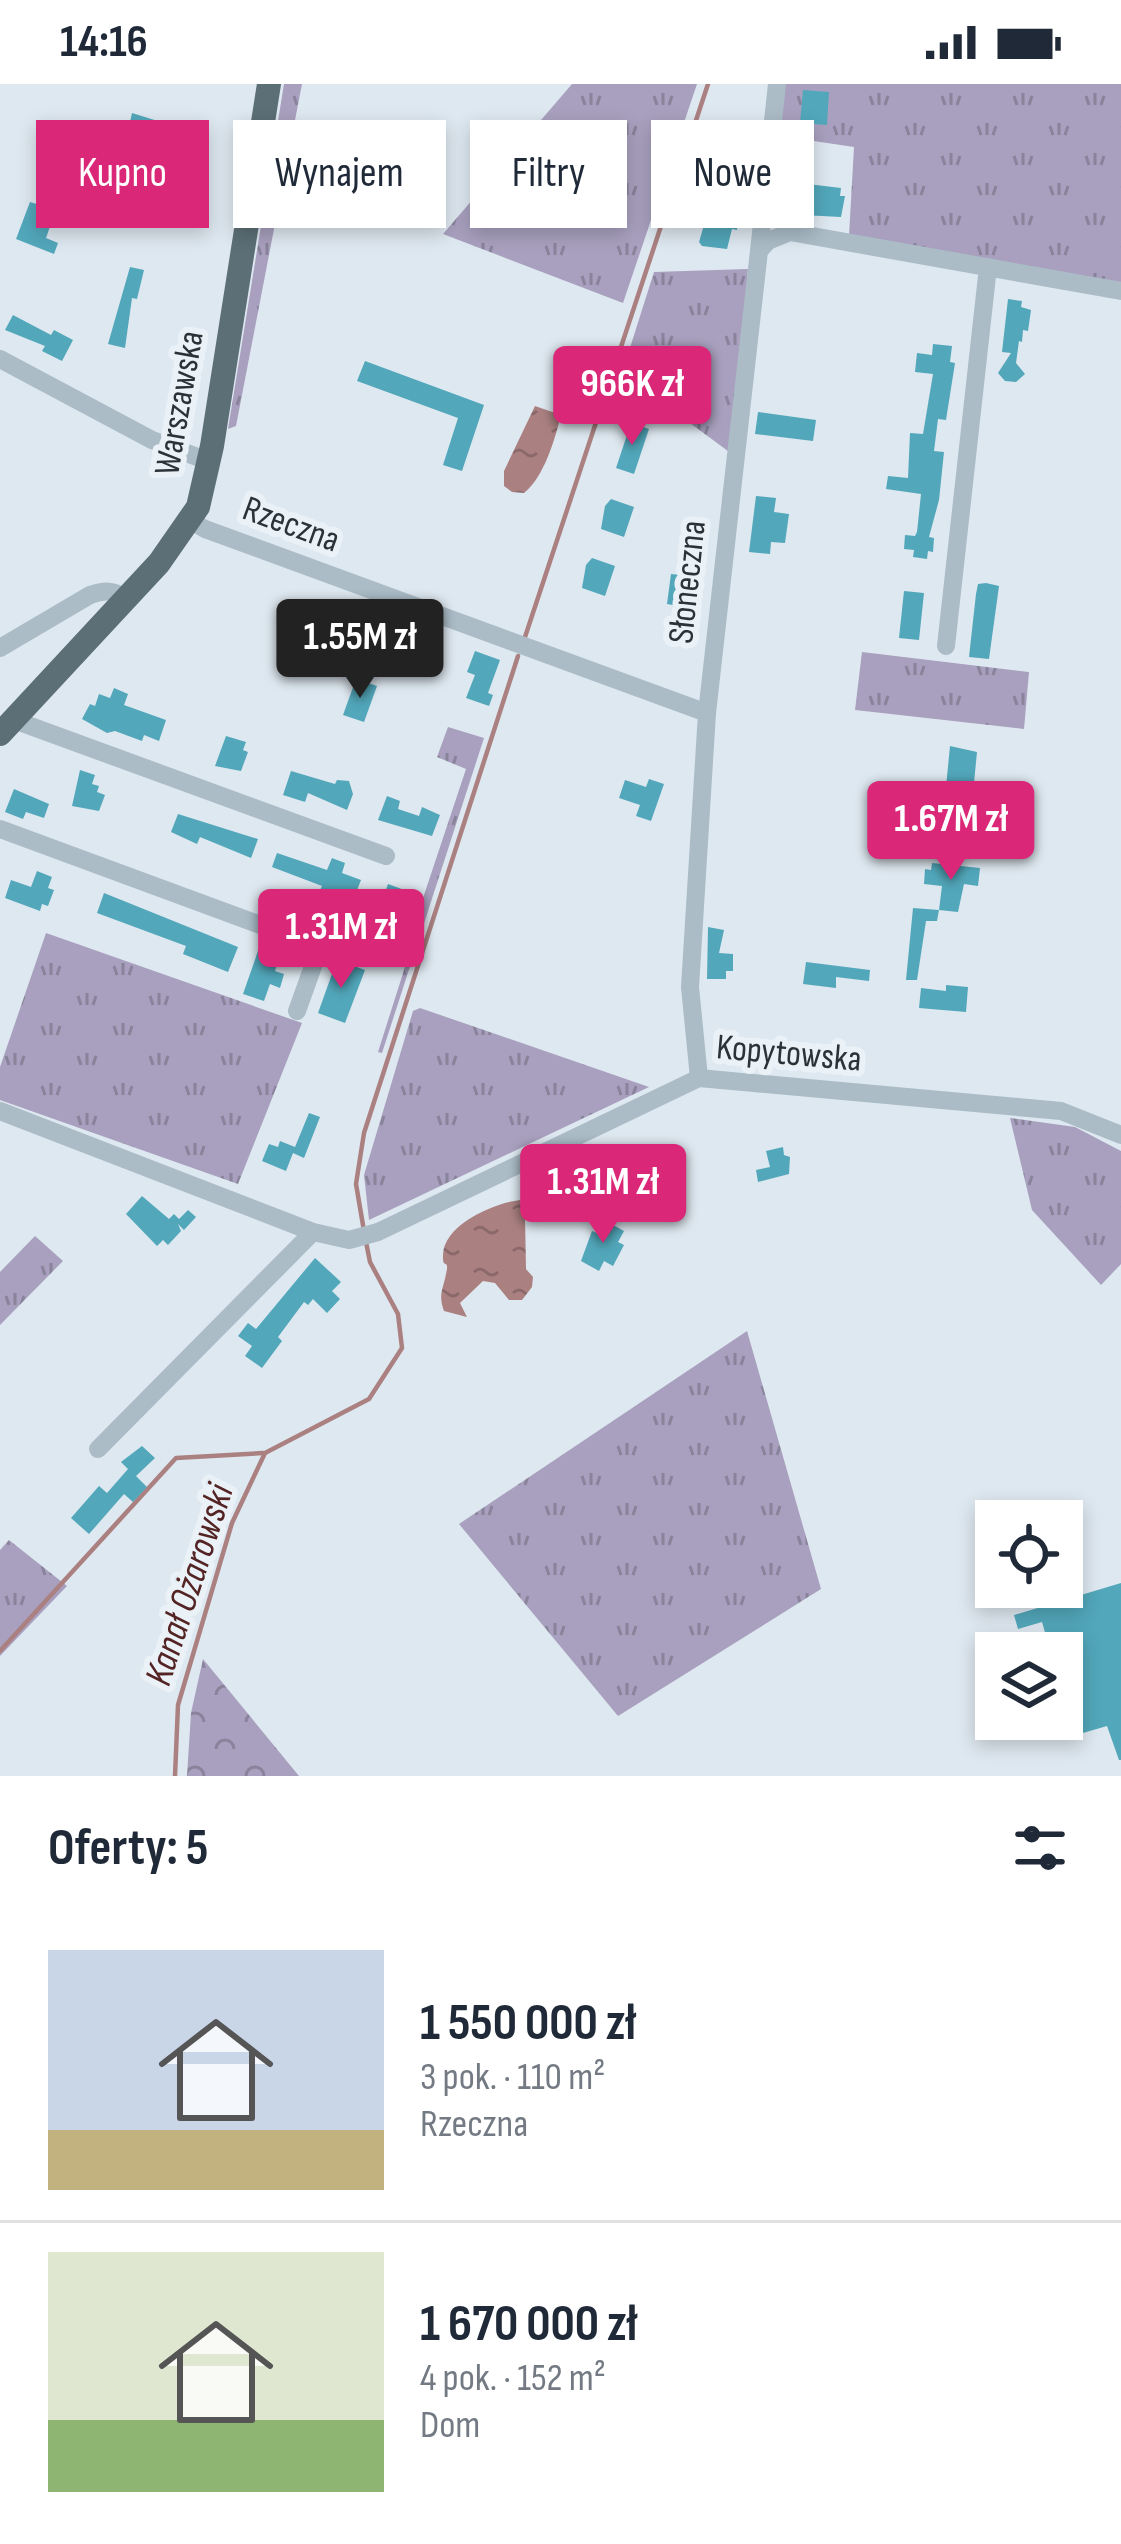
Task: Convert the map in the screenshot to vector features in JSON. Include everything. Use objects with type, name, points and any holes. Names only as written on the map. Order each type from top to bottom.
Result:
[{"type":"main road","name":"Warszawska","points":[[7,727],[191,521],[208,461],[269,84]]},
{"type":"street","name":"Słoneczna","points":[[699,1078],[689,986],[707,712],[777,84]]},
{"type":"street","points":[[759,251],[790,232],[1121,291]]},
{"type":"street","points":[[946,646],[988,267]]},
{"type":"street","points":[[0,359],[152,440],[208,461]]},
{"type":"street","name":"Rzeczna","points":[[191,521],[707,712]]},
{"type":"street","points":[[0,648],[90,595],[116,592],[126,598]]},
{"type":"street","points":[[7,727],[386,856]]},
{"type":"street","points":[[0,829],[320,947],[297,1011]]},
{"type":"street","name":"Kopytowska","points":[[0,1111],[313,1232],[349,1240],[699,1078],[1061,1111],[1121,1136]]},
{"type":"street","points":[[98,1449],[313,1232]]},
{"type":"green space","points":[[284,84],[302,84],[295,120],[278,120]]},
{"type":"green space","points":[[572,84],[697,84],[685,120],[651,120],[651,220],[623,303],[443,234],[470,203],[470,228],[627,228],[627,120],[541,120]]},
{"type":"green space","points":[[785,84],[1121,84],[1121,285],[849,236],[854,147],[814,141],[814,120],[782,120]]},
{"type":"green space","points":[[261,228],[274,228],[236,426],[228,429]]},
{"type":"green space","points":[[748,269],[732,454],[622,373],[654,272]]},
{"type":"green space","points":[[862,652],[1029,672],[1024,729],[855,710]]},
{"type":"green space","points":[[448,727],[484,738],[382,1053],[378,1052],[405,967],[401,964],[466,769],[437,757]]},
{"type":"green space","points":[[46,933],[302,1023],[238,1184],[0,1100],[0,1067]]},
{"type":"green space","points":[[420,1008],[649,1087],[369,1220],[364,1175],[413,1011]]},
{"type":"green space","points":[[1010,1118],[1075,1127],[1121,1151],[1121,1264],[1101,1285],[1032,1210]]},
{"type":"green space","points":[[35,1236],[63,1261],[0,1325],[0,1272]]},
{"type":"green space","points":[[747,1331],[821,1589],[618,1716],[459,1524]]},
{"type":"green space","points":[[9,1540],[67,1586],[0,1656],[0,1550]]},
{"type":"green space","points":[[203,1659],[299,1776],[187,1776],[191,1713]]},
{"type":"water","points":[[535,406],[561,415],[559,425],[537,477],[524,493],[512,492],[504,486],[504,471]]},
{"type":"water","points":[[520,1200],[532,1287],[522,1300],[509,1300],[495,1283],[483,1281],[460,1303],[467,1317],[444,1311],[441,1296],[447,1266],[443,1255],[452,1234],[485,1211]]},
{"type":"building","points":[[803,90],[829,92],[827,125],[800,120]]},
{"type":"building","points":[[814,185],[841,188],[840,196],[845,196],[841,217],[814,216]]},
{"type":"building","points":[[30,202],[36,204],[36,228],[50,228],[46,238],[58,243],[54,254],[16,239]]},
{"type":"building","points":[[703,228],[737,228],[732,229],[727,249],[699,242]]},
{"type":"building","points":[[130,267],[144,270],[137,299],[132,298],[125,348],[108,344]]},
{"type":"building","points":[[1008,299],[1022,301],[1021,307],[1031,310],[1016,363],[1025,374],[1016,382],[1005,381],[998,373],[1011,353],[1002,352]]},
{"type":"building","points":[[13,315],[51,335],[54,330],[73,340],[62,361],[42,351],[45,346],[5,330]]},
{"type":"building","points":[[933,344],[952,346],[950,362],[955,363],[946,420],[938,419],[934,451],[944,452],[929,537],[934,538],[933,552],[928,551],[927,559],[913,557],[914,550],[904,549],[905,535],[917,532],[921,494],[886,489],[888,476],[908,478],[910,433],[923,434],[933,374],[915,372],[917,353],[932,355]]},
{"type":"building","points":[[365,361],[484,405],[462,471],[443,465],[458,418],[357,381]]},
{"type":"building","points":[[758,412],[816,420],[813,441],[755,434]]},
{"type":"building","points":[[631,423],[649,429],[634,474],[616,468]]},
{"type":"building","points":[[756,496],[776,498],[774,512],[789,514],[785,543],[771,542],[770,554],[749,552]]},
{"type":"building","points":[[611,499],[634,507],[624,537],[601,529]]},
{"type":"building","points":[[592,558],[615,566],[605,596],[582,588]]},
{"type":"building","points":[[671,574],[690,576],[692,613],[673,610],[667,604]]},
{"type":"building","points":[[978,584],[999,586],[989,659],[969,657]]},
{"type":"building","points":[[904,591],[924,593],[919,640],[899,638]]},
{"type":"building","points":[[475,651],[500,660],[488,693],[493,695],[489,706],[466,698],[475,675],[467,672]]},
{"type":"building","points":[[356,679],[377,686],[364,722],[343,715]]},
{"type":"building","points":[[114,688],[128,694],[124,705],[166,720],[159,741],[144,735],[142,741],[115,731],[107,733],[82,719],[99,694],[110,698]]},
{"type":"building","points":[[226,736],[246,742],[243,750],[248,752],[241,771],[215,766]]},
{"type":"building","points":[[950,746],[977,752],[973,793],[980,793],[978,813],[969,812],[966,845],[945,843],[947,826],[957,827],[962,788],[946,787]]},
{"type":"building","points":[[80,770],[95,775],[92,784],[105,795],[99,811],[72,806]]},
{"type":"building","points":[[291,771],[335,784],[349,781],[353,794],[347,810],[308,793],[305,802],[283,795]]},
{"type":"building","points":[[649,779],[664,784],[651,821],[636,816],[640,805],[619,798],[625,780],[646,787]]},
{"type":"building","points":[[14,789],[49,804],[44,818],[26,812],[23,819],[5,812]]},
{"type":"building","points":[[387,796],[400,801],[398,809],[419,816],[422,807],[440,815],[432,836],[378,820]]},
{"type":"building","points":[[178,814],[258,839],[251,858],[200,837],[197,844],[171,832]]},
{"type":"building","points":[[277,853],[327,870],[332,858],[345,863],[342,873],[361,880],[354,898],[347,896],[344,904],[318,894],[322,886],[272,867]]},
{"type":"building","points":[[932,863],[980,868],[978,886],[964,884],[958,912],[939,910],[942,886],[924,884],[925,869],[931,870]]},
{"type":"building","points":[[37,871],[52,877],[48,888],[54,890],[48,906],[42,904],[40,911],[5,898],[11,880],[31,887]]},
{"type":"building","points":[[388,884],[410,892],[390,949],[368,941]]},
{"type":"building","points":[[104,893],[238,947],[228,972],[183,954],[186,946],[97,913]]},
{"type":"building","points":[[913,908],[939,910],[937,921],[926,921],[917,980],[906,980]]},
{"type":"building","points":[[708,927],[724,930],[719,953],[733,954],[733,971],[726,971],[726,979],[707,979]]},
{"type":"building","points":[[259,948],[280,956],[275,971],[284,974],[280,988],[270,984],[264,1001],[243,994]]},
{"type":"building","points":[[337,960],[365,970],[345,1023],[318,1013]]},
{"type":"building","points":[[806,962],[870,970],[869,981],[836,977],[836,988],[803,984]]},
{"type":"building","points":[[946,985],[968,987],[966,1012],[919,1008],[921,988],[946,991]]},
{"type":"building","points":[[309,1113],[320,1117],[304,1158],[293,1153],[286,1171],[262,1161],[269,1144],[278,1147],[280,1141],[295,1147]]},
{"type":"building","points":[[783,1147],[784,1155],[790,1157],[789,1174],[758,1182],[756,1170],[770,1167],[766,1151]]},
{"type":"building","points":[[626,1162],[639,1196],[617,1204],[604,1171]]},
{"type":"building","points":[[142,1196],[169,1219],[174,1214],[179,1219],[188,1210],[196,1217],[184,1230],[178,1224],[181,1231],[168,1245],[163,1240],[157,1246],[126,1214]]},
{"type":"building","points":[[604,1220],[624,1231],[618,1242],[624,1245],[613,1266],[604,1261],[599,1271],[581,1261],[592,1231],[597,1233]]},
{"type":"building","points":[[315,1258],[341,1282],[332,1291],[340,1299],[327,1313],[313,1299],[308,1305],[304,1302],[262,1368],[245,1356],[252,1346],[238,1336],[248,1323],[256,1329]]},
{"type":"building","points":[[142,1446],[155,1458],[136,1476],[147,1487],[133,1502],[124,1494],[89,1534],[71,1518],[99,1486],[107,1493],[128,1469],[121,1462]]},
{"type":"building","points":[[1121,1583],[1121,1760],[1107,1726],[1083,1733],[1083,1632],[1045,1632],[1042,1622],[1018,1629],[1014,1615],[1037,1608],[1083,1608],[1083,1594]]},
{"type":"waterway","name":"Kanał Ożarowski","points":[[525,637],[708,84]]},
{"type":"waterway","name":"Kanał Ożarowski","points":[[364,1231],[356,1184],[364,1133],[518,656]]},
{"type":"waterway","name":"Kanał Ożarowski","points":[[175,1776],[178,1705],[232,1523],[265,1453],[369,1399],[402,1348],[398,1314],[370,1262],[366,1242]]},
{"type":"waterway","points":[[0,1651],[176,1458],[263,1453]]}]
